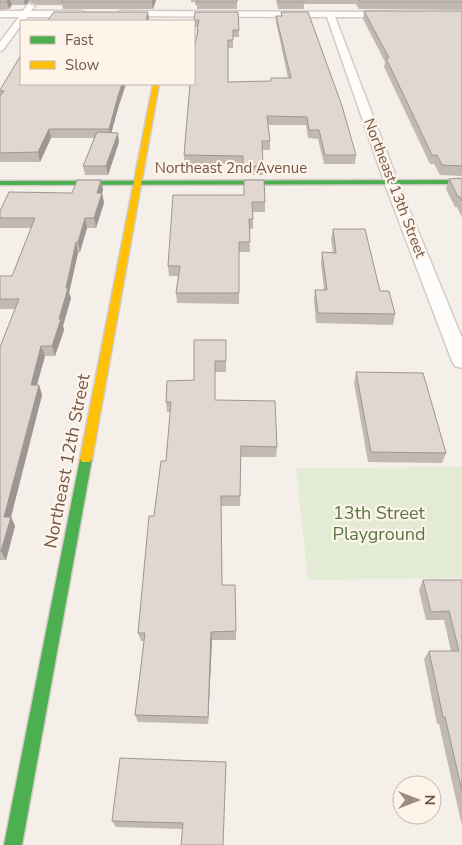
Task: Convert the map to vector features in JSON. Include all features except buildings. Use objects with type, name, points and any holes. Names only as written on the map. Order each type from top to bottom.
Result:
[{"type":"street","points":[[21,20],[36,0]]},
{"type":"street","points":[[112,14],[170,18],[253,11],[405,14]]},
{"type":"street","points":[[0,14],[93,14]]},
{"type":"street","name":"Northeast 13th Street","points":[[330,14],[391,182],[462,361]]},
{"type":"street","points":[[0,48],[20,21]]},
{"type":"street","name":"Northeast 12th Street","points":[[13,845],[156,85]]},
{"type":"street","name":"Northeast 2nd Avenue","points":[[0,183],[462,182]]},
{"type":"green space","name":"13th Street Playground","points":[[462,467],[462,578],[308,580],[296,468]]},
{"type":"traffic: fast","points":[[0,183],[462,182]]},
{"type":"traffic: fast","points":[[13,845],[86,459]]},
{"type":"traffic: slow","points":[[86,459],[156,85]]}]
